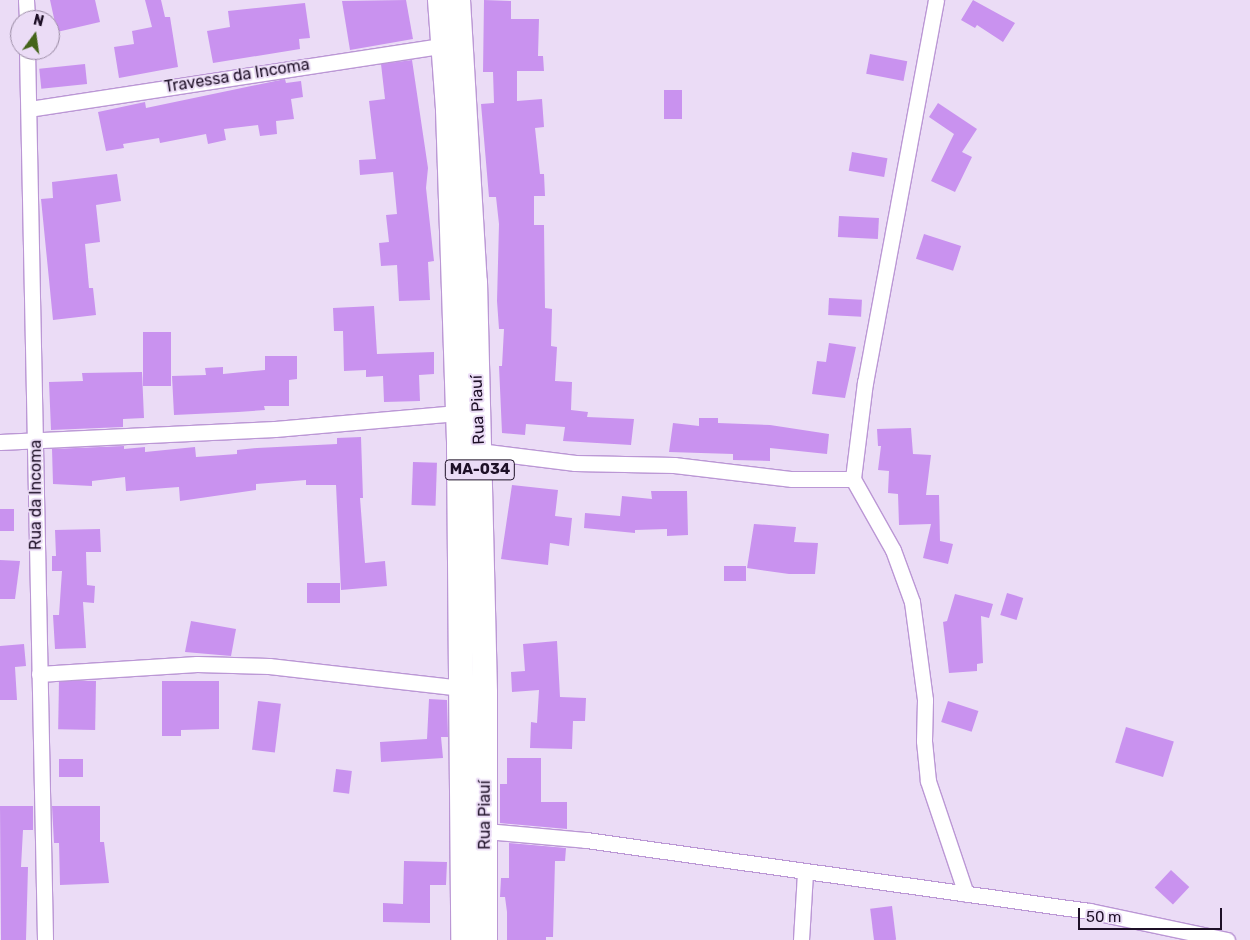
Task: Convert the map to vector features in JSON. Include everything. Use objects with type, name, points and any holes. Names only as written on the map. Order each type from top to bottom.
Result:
[{"type":"main road","name":"Rua Piauí","points":[[440,0],[444,45],[457,413],[462,688],[463,940]]},
{"type":"main road","name":"Rua Piauí","points":[[458,0],[475,282],[485,831],[485,940]]},
{"type":"street","points":[[936,0],[865,382],[852,479],[892,550],[912,602],[925,700],[924,741],[928,782],[966,894]]},
{"type":"street","name":"Travessa da Incoma","points":[[29,109],[444,45]]},
{"type":"street","name":"Rua da Incoma","points":[[28,60],[44,940]]},
{"type":"street","points":[[0,442],[275,429],[457,413]]},
{"type":"street","points":[[479,451],[575,464],[674,465],[792,479],[852,479]]},
{"type":"street","points":[[39,674],[197,664],[269,666],[462,688]]},
{"type":"street","points":[[485,831],[586,840],[805,873],[1098,912],[1187,935],[1221,939]]},
{"type":"street","points":[[801,940],[805,873]]},
{"type":"building","points":[[50,0],[95,0],[100,22],[60,31],[60,10],[52,10]]},
{"type":"building","points":[[145,0],[161,0],[165,17],[170,17],[178,67],[119,78],[114,47],[134,44],[132,31],[152,27]]},
{"type":"building","points":[[406,0],[413,39],[350,50],[342,1]]},
{"type":"building","points":[[484,0],[511,1],[511,19],[539,19],[538,56],[543,56],[544,71],[517,71],[517,101],[542,99],[544,127],[535,128],[540,174],[544,174],[545,196],[534,196],[534,225],[544,225],[545,308],[552,309],[551,346],[557,347],[555,381],[572,382],[571,410],[588,412],[587,417],[634,419],[631,445],[563,441],[565,427],[526,424],[525,435],[502,433],[499,366],[502,366],[504,329],[499,329],[497,301],[499,224],[496,197],[489,197],[481,104],[494,103],[493,72],[483,72]]},
{"type":"building","points":[[973,0],[1015,23],[1003,42],[977,25],[975,28],[961,20]]},
{"type":"building","points":[[305,3],[310,38],[299,39],[300,49],[213,63],[207,31],[230,27],[228,11]]},
{"type":"building","points":[[870,54],[907,61],[903,81],[866,74]]},
{"type":"building","points":[[412,60],[428,168],[426,188],[434,261],[428,262],[430,300],[399,301],[397,265],[381,266],[379,243],[389,242],[386,215],[397,214],[393,172],[360,175],[359,160],[376,159],[369,101],[385,99],[381,64]]},
{"type":"building","points":[[85,64],[87,84],[41,89],[39,69]]},
{"type":"building","points":[[285,79],[286,83],[301,81],[303,97],[291,99],[294,119],[276,121],[277,134],[260,136],[258,125],[224,129],[226,140],[208,144],[206,134],[160,143],[159,138],[123,144],[124,148],[106,151],[98,112],[145,102],[146,108]]},
{"type":"building","points":[[664,90],[682,90],[682,119],[664,119]]},
{"type":"building","points":[[938,103],[977,129],[962,152],[972,157],[955,192],[931,181],[954,134],[929,117]]},
{"type":"building","points":[[852,152],[887,158],[884,177],[849,171]]},
{"type":"building","points":[[117,174],[121,201],[96,205],[100,242],[85,244],[89,288],[93,288],[96,315],[53,320],[41,199],[53,198],[52,182]]},
{"type":"building","points":[[839,216],[879,218],[878,239],[838,237]]},
{"type":"building","points":[[924,234],[961,246],[953,271],[916,259]]},
{"type":"building","points":[[829,298],[862,300],[861,317],[828,315]]},
{"type":"building","points":[[374,306],[377,354],[434,352],[434,374],[419,375],[420,401],[384,402],[383,376],[366,377],[366,370],[344,371],[343,331],[334,331],[333,308]]},
{"type":"building","points":[[143,332],[171,332],[171,386],[143,386]]},
{"type":"building","points":[[829,343],[856,347],[845,398],[812,394],[817,361],[826,362]]},
{"type":"building","points":[[265,356],[297,356],[297,379],[289,380],[289,406],[264,406],[265,410],[174,415],[172,376],[206,375],[205,368],[223,367],[223,374],[265,370]]},
{"type":"building","points":[[142,372],[144,418],[123,419],[123,427],[51,430],[49,382],[83,381],[82,373]]},
{"type":"building","points":[[699,418],[718,418],[718,423],[770,425],[829,434],[827,454],[770,448],[770,461],[733,460],[733,454],[669,452],[673,423],[699,426]]},
{"type":"building","points":[[911,428],[913,454],[931,455],[926,495],[939,495],[940,541],[953,544],[948,564],[923,558],[931,524],[899,525],[898,494],[888,493],[889,471],[878,470],[881,446],[878,446],[877,429]]},
{"type":"building","points":[[361,437],[363,498],[360,498],[365,563],[385,561],[387,586],[341,590],[336,485],[306,485],[306,480],[256,484],[256,490],[180,501],[179,487],[126,491],[125,477],[92,481],[92,486],[53,484],[52,449],[124,446],[124,449],[145,447],[145,452],[195,447],[196,457],[237,454],[237,450],[257,448],[337,444],[337,438]]},
{"type":"building","points":[[413,462],[437,463],[435,506],[411,505]]},
{"type":"building","points":[[512,485],[558,490],[555,516],[572,518],[569,546],[550,543],[548,565],[501,559]]},
{"type":"building","points":[[651,491],[687,491],[688,535],[667,536],[667,529],[635,530],[635,533],[584,528],[585,513],[620,516],[622,496],[652,499]]},
{"type":"building","points":[[0,509],[14,509],[14,531],[0,531]]},
{"type":"building","points":[[754,524],[796,527],[794,542],[818,543],[815,574],[789,574],[747,568]]},
{"type":"building","points":[[100,529],[101,552],[86,552],[87,585],[95,586],[94,603],[83,602],[86,648],[55,649],[53,615],[59,615],[62,571],[52,571],[52,556],[56,556],[55,530]]},
{"type":"building","points":[[0,560],[20,561],[15,599],[0,599]]},
{"type":"building","points":[[724,566],[746,566],[746,581],[724,581]]},
{"type":"building","points":[[307,583],[340,583],[340,603],[307,603]]},
{"type":"building","points":[[1007,593],[1023,598],[1017,620],[1000,615]]},
{"type":"building","points":[[955,594],[993,604],[989,618],[981,616],[983,663],[977,664],[977,671],[949,673],[943,622],[947,621]]},
{"type":"building","points":[[191,621],[236,629],[231,656],[185,652]]},
{"type":"building","points":[[557,641],[560,697],[586,698],[585,721],[573,721],[572,749],[530,748],[531,722],[537,723],[539,690],[512,692],[511,672],[525,671],[523,644]]},
{"type":"building","points":[[24,644],[26,666],[15,667],[17,700],[0,700],[0,646]]},
{"type":"building","points":[[59,680],[96,681],[95,730],[58,729]]},
{"type":"building","points":[[162,681],[219,681],[219,729],[181,730],[181,736],[162,736]]},
{"type":"building","points":[[429,699],[447,700],[448,737],[441,737],[443,758],[381,762],[380,742],[427,739]]},
{"type":"building","points":[[258,701],[281,704],[275,752],[252,750]]},
{"type":"building","points":[[948,701],[978,711],[972,732],[941,722]]},
{"type":"building","points":[[1126,727],[1174,742],[1163,777],[1115,762]]},
{"type":"building","points":[[507,758],[541,758],[541,802],[567,802],[567,829],[500,823],[500,784],[507,784]]},
{"type":"building","points":[[59,759],[83,759],[83,777],[59,777]]},
{"type":"building","points":[[336,769],[352,771],[349,794],[333,792]]},
{"type":"building","points":[[0,806],[33,806],[33,830],[23,830],[21,867],[28,867],[26,940],[1,940]]},
{"type":"building","points":[[52,806],[100,806],[100,842],[104,842],[109,883],[60,885],[59,843],[54,843]]},
{"type":"building","points":[[509,843],[566,848],[565,861],[555,861],[553,937],[546,937],[546,940],[507,940],[505,897],[500,897],[501,878],[509,878]]},
{"type":"building","points":[[404,861],[447,862],[446,885],[430,885],[430,923],[383,922],[383,903],[403,904]]},
{"type":"building","points":[[1171,870],[1189,887],[1173,905],[1155,888]]},
{"type":"building","points":[[892,906],[896,940],[874,940],[870,909]]}]
